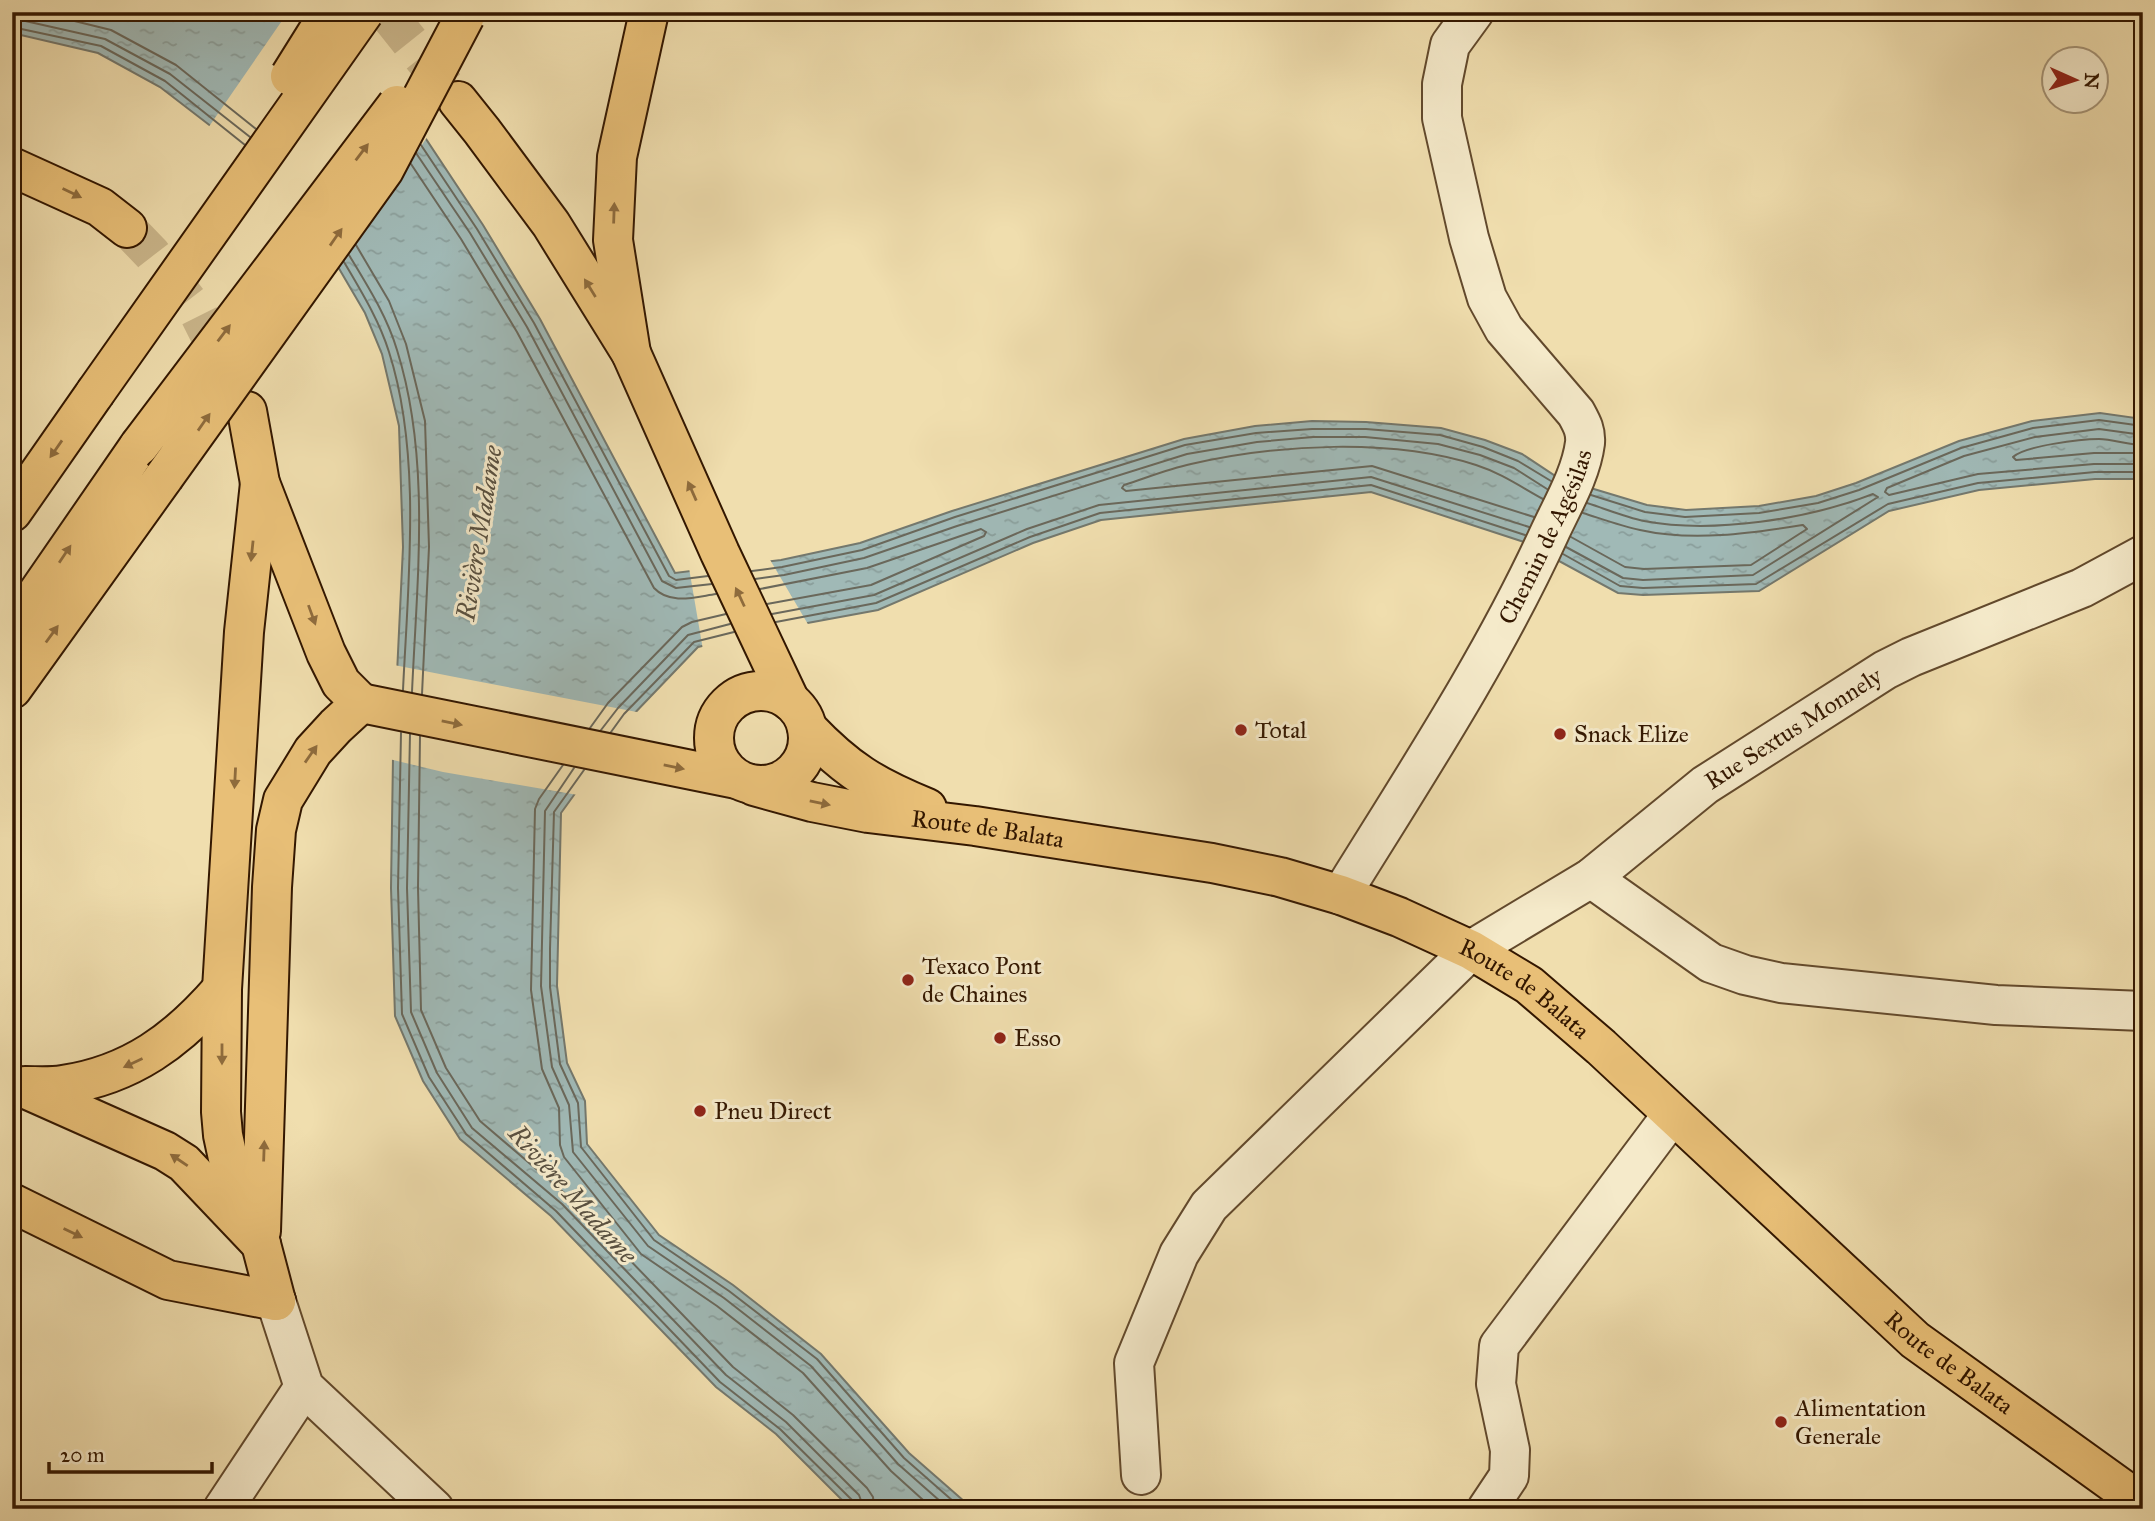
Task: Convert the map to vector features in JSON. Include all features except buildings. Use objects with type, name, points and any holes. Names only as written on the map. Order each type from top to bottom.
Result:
[{"type":"main road","points":[[95,393],[330,12]]},
{"type":"main road","points":[[12,512],[365,12]]},
{"type":"main road","points":[[631,353],[613,240],[617,157],[649,12]]},
{"type":"main road","points":[[12,630],[139,446],[466,14]]},
{"type":"main road","points":[[12,689],[384,170],[466,14]]},
{"type":"main road","points":[[458,101],[551,224],[631,353],[761,642],[799,715],[808,744],[796,771],[784,780],[769,785],[745,782],[725,769],[716,755],[713,740],[715,724],[721,711],[740,696],[762,690],[777,694],[799,715],[835,758],[864,779],[899,797],[975,826]]},
{"type":"main road","points":[[12,167],[100,207],[127,228]]},
{"type":"main road","points":[[247,411],[260,483],[326,653],[341,683],[373,707],[336,726],[313,751],[283,800],[276,830],[261,1244]]},
{"type":"main road","points":[[12,1203],[168,1280],[276,1301],[261,1244],[232,1177],[223,1135],[222,989],[244,632],[260,483]]},
{"type":"main road","name":"Route de Balata","points":[[373,707],[745,782],[812,802],[868,813],[975,826],[1212,863],[1280,877],[1399,917],[1471,950],[1529,985],[1601,1047],[1914,1340],[2143,1504]]},
{"type":"main road","points":[[15,1085],[62,1085],[137,1063],[197,1018],[222,989]]},
{"type":"main road","points":[[15,1085],[184,1163],[261,1244]]},
{"type":"street","name":"Chemin de Agésilas","points":[[1340,895],[1446,724],[1528,582],[1578,471],[1585,443],[1585,428],[1576,413],[1504,330],[1487,298],[1460,198],[1442,118],[1442,84],[1450,45],[1474,12]]},
{"type":"street","name":"Rue Sextus Monnely","points":[[1141,1475],[1134,1363],[1179,1254],[1209,1206],[1471,950],[1591,878],[1705,785],[1885,670],[1910,657],[2082,588],[2143,555]]},
{"type":"street","points":[[1591,878],[1711,963],[1745,975],[1782,983],[1996,1006],[2143,1011]]},
{"type":"street","points":[[1487,1509],[1509,1476],[1510,1450],[1496,1384],[1499,1346],[1672,1115]]},
{"type":"street","points":[[276,1301],[304,1387],[434,1509]]},
{"type":"street","points":[[222,1509],[304,1387]]},
{"type":"water","name":"Rivière Madame","points":[[12,12],[302,12],[422,133],[483,225],[540,319],[675,573],[781,560],[860,543],[952,511],[1184,439],[1255,426],[1312,421],[1441,428],[1522,454],[1557,477],[1574,483],[1647,505],[1686,510],[1759,506],[1816,496],[1856,483],[1959,441],[2032,421],[2100,413],[2143,419],[2143,479],[2095,479],[1979,490],[1889,511],[1759,591],[1643,595],[1618,593],[1524,542],[1371,492],[1101,520],[1033,543],[878,610],[775,629],[698,647],[629,719],[561,813],[557,986],[567,1063],[585,1101],[587,1144],[659,1235],[733,1285],[821,1354],[909,1453],[973,1509],[851,1509],[776,1434],[716,1387],[551,1216],[460,1139],[423,1081],[395,1016],[391,888],[393,758],[403,547],[399,426],[382,354],[365,313],[310,219],[234,144],[160,87],[98,53],[12,33]]},
{"type":"pier","points":[[288,12],[310,13],[376,74],[428,136],[336,270],[307,221],[232,147],[208,128]]},
{"type":"pier","points":[[769,558],[809,626],[703,650],[689,568]]},
{"type":"pier","points":[[394,665],[642,713],[631,722],[578,795],[443,772],[389,759]]},
{"type":"tunnel","points":[[386,12],[454,97]]},
{"type":"tunnel","points":[[127,228],[152,254],[199,315],[229,375]]},
{"type":"place","name":"Total","points":[[1241,730]]},
{"type":"place","name":"Snack Elize","points":[[1560,734]]},
{"type":"place","name":"Texaco Pont de Chaines","points":[[908,980]]},
{"type":"place","name":"Esso","points":[[1000,1038]]},
{"type":"place","name":"Pneu Direct","points":[[700,1111]]},
{"type":"place","name":"Alimentation Generale","points":[[1781,1422]]}]
